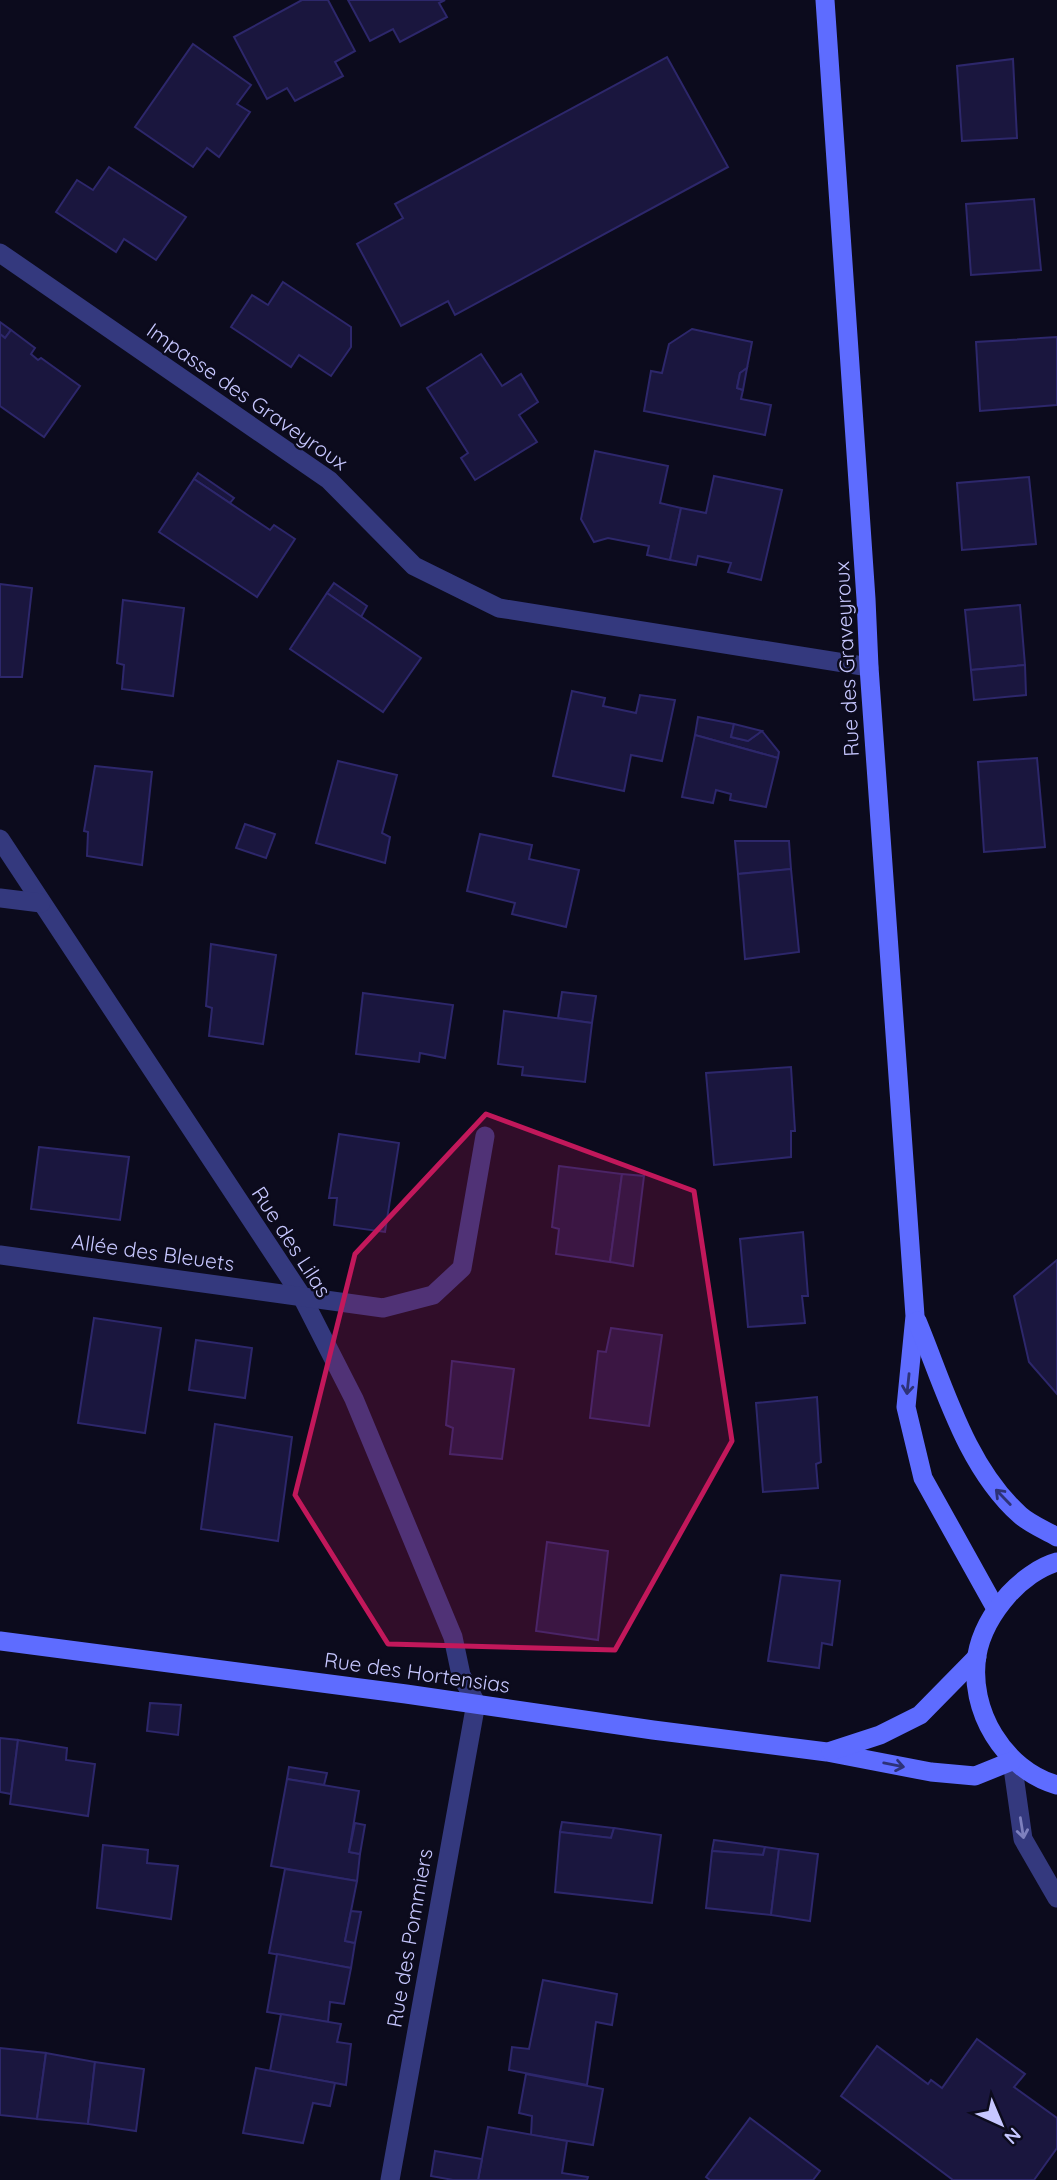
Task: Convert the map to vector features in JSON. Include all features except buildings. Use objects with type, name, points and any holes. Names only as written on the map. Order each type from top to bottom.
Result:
[{"type":"main road","name":"Rue des Graveyroux","points":[[825,0],[915,1316],[906,1407],[923,1478],[996,1609]]},
{"type":"main road","name":"Rue des Graveyroux","points":[[915,1316],[969,1447],[994,1488],[1021,1516],[1057,1537]]},
{"type":"main road","points":[[1057,1562],[1021,1581],[996,1609],[984,1632],[977,1657],[977,1694],[990,1731],[1012,1760],[1044,1782],[1057,1785]]},
{"type":"main road","name":"Rue des Hortensias","points":[[0,1641],[827,1752],[931,1772],[975,1776],[1012,1760]]},
{"type":"main road","name":"Rue des Hortensias","points":[[827,1752],[880,1735],[920,1715],[977,1657]]},
{"type":"street","name":"Impasse des Graveyroux","points":[[0,253],[329,480],[414,566],[499,608],[869,667]]},
{"type":"street","name":"Rue des Lilas","points":[[0,839],[301,1295],[354,1399],[453,1637],[461,1675],[476,1703]]},
{"type":"street","points":[[0,898],[41,903]]},
{"type":"street","name":"Allée des Bleuets","points":[[0,1255],[383,1308],[433,1295],[462,1268],[485,1136]]},
{"type":"street","name":"Rue des Pommiers","points":[[390,2180],[476,1703]]},
{"type":"street","points":[[1012,1760],[1023,1839],[1057,1898]]},
{"type":"highlighted area","points":[[486,1114],[694,1191],[732,1441],[615,1650],[388,1644],[295,1495],[355,1254]]}]
